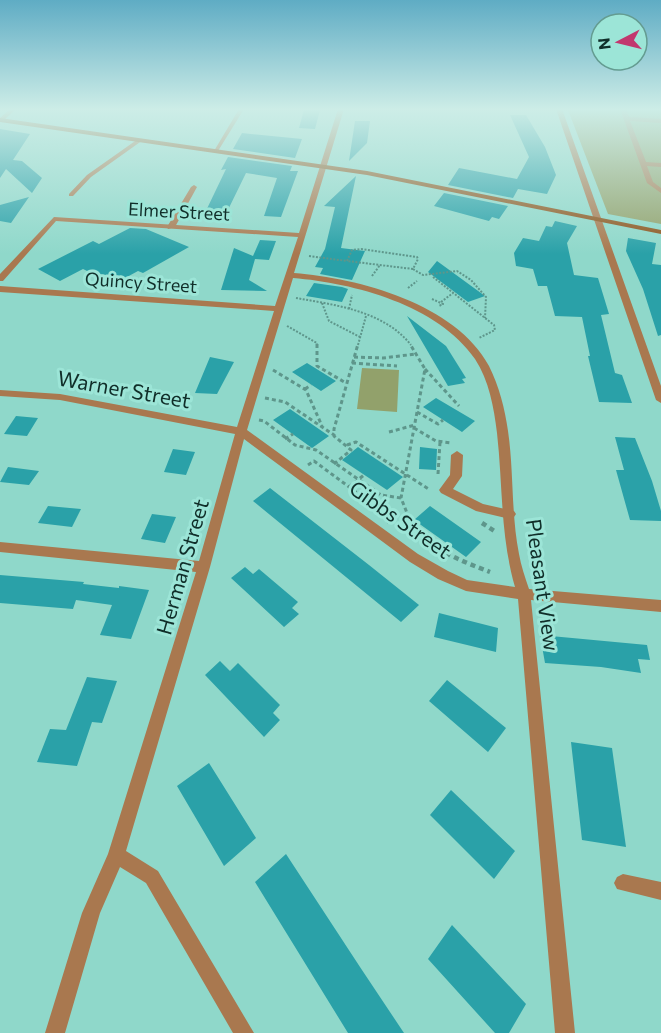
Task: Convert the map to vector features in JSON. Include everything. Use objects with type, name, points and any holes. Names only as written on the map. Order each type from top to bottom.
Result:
[{"type":"main road","points":[[265,157],[324,166],[661,232]]},
{"type":"street","points":[[71,195],[89,176],[116,157]]},
{"type":"street","name":"Herman Street","points":[[55,1033],[91,913],[116,855],[204,567],[241,431],[327,157]]},
{"type":"street","points":[[576,157],[661,400]]},
{"type":"street","points":[[642,157],[650,183],[661,191]]},
{"type":"street","points":[[645,164],[661,165]]},
{"type":"street","points":[[171,227],[194,188]]},
{"type":"street","name":"Elmer Street","points":[[0,279],[54,219],[302,235]]},
{"type":"street","name":"Pleasant View","points":[[290,275],[323,277],[386,292],[439,321],[463,341],[484,365],[491,382],[499,414],[512,551],[524,594],[565,1033]]},
{"type":"street","name":"Quincy Street","points":[[0,289],[279,309]]},
{"type":"street","name":"Warner Street","points":[[0,393],[60,397],[241,431]]},
{"type":"street","name":"Gibbs Street","points":[[241,431],[414,558],[466,585],[524,594],[661,606]]},
{"type":"street","points":[[459,450],[456,476],[445,490],[480,508],[510,514]]},
{"type":"street","points":[[0,547],[204,567]]},
{"type":"street","points":[[116,855],[152,877],[244,1033]]},
{"type":"street","points":[[622,883],[661,891]]},
{"type":"path","points":[[347,261],[352,250],[361,249],[417,257],[413,269]]},
{"type":"path","points":[[305,255],[413,269],[421,275],[433,277],[452,270],[460,272],[479,287],[486,297],[485,318]]},
{"type":"path","points":[[372,276],[380,265]]},
{"type":"path","points":[[408,288],[417,281]]},
{"type":"path","points":[[440,303],[453,293]]},
{"type":"path","points":[[349,309],[352,294]]},
{"type":"path","points":[[294,298],[349,309],[386,324],[408,341],[425,369],[432,373],[442,389],[459,406]]},
{"type":"path","points":[[322,302],[329,321],[360,338]]},
{"type":"path","points":[[334,436],[346,383],[366,316]]},
{"type":"path","points":[[285,326],[317,343],[317,366],[346,383]]},
{"type":"path","points":[[354,357],[383,358],[416,354]]},
{"type":"path","points":[[352,363],[397,366]]},
{"type":"path","points":[[425,369],[401,498],[411,523],[422,535],[450,556],[490,572]]},
{"type":"path","points":[[273,370],[305,389],[323,427]]},
{"type":"path","points":[[293,382],[301,378]]},
{"type":"path","points":[[305,389],[311,385]]},
{"type":"path","points":[[264,398],[285,402],[347,445],[351,450],[334,464]]},
{"type":"path","points":[[417,412],[438,424],[442,420]]},
{"type":"path","points":[[258,420],[295,445],[316,450],[381,495],[401,498]]},
{"type":"path","points":[[389,432],[415,427],[459,450]]},
{"type":"path","points":[[277,445],[293,434]]},
{"type":"path","points":[[347,445],[356,442],[432,492]]},
{"type":"path","points":[[438,476],[440,442]]},
{"type":"path","points":[[306,466],[314,461],[391,518],[383,525]]},
{"type":"path","points":[[349,487],[364,475]]},
{"type":"path","points":[[477,520],[497,532]]},
{"type":"green space","points":[[586,157],[661,157],[661,224],[608,214]]},
{"type":"green space","points":[[362,368],[399,370],[397,412],[357,409]]},
{"type":"building","points":[[0,157],[15,157],[13,160],[22,161],[42,178],[32,193],[6,169],[0,178]]},
{"type":"building","points":[[229,157],[292,166],[290,171],[298,171],[281,217],[264,216],[277,178],[246,173],[224,218],[203,217],[226,169],[221,170]]},
{"type":"building","points":[[529,157],[549,157],[556,175],[547,194],[518,189],[513,198],[448,185],[459,168],[517,179]]},
{"type":"building","points":[[356,176],[341,248],[365,251],[352,280],[320,274],[323,268],[315,267],[325,249],[335,207],[324,206]]},
{"type":"building","points":[[444,193],[508,206],[499,219],[492,217],[489,221],[434,206]]},
{"type":"building","points":[[29,197],[11,223],[0,221],[0,205]]},
{"type":"building","points":[[555,221],[577,226],[567,243],[574,275],[598,278],[609,314],[601,315],[615,373],[622,375],[632,403],[599,402],[582,317],[555,316],[547,286],[538,286],[533,269],[516,266],[514,253],[523,238],[539,241],[546,226],[552,227]]},
{"type":"building","points":[[130,228],[146,229],[189,247],[143,273],[138,271],[114,284],[83,269],[60,281],[38,269],[93,241],[99,244]]},
{"type":"building","points":[[628,238],[656,243],[652,264],[661,265],[661,335],[658,336],[643,289],[626,251]]},
{"type":"building","points":[[260,240],[276,241],[269,260],[255,259],[249,280],[267,291],[221,290],[234,248],[253,256]]},
{"type":"building","points":[[437,261],[485,296],[468,302],[428,272]]},
{"type":"building","points":[[314,283],[348,289],[342,302],[306,296]]},
{"type":"building","points":[[407,316],[446,346],[466,378],[462,379],[465,383],[448,386]]},
{"type":"building","points":[[210,357],[234,362],[217,394],[195,393]]},
{"type":"building","points":[[307,363],[336,381],[321,391],[292,372]]},
{"type":"building","points":[[436,398],[475,421],[462,432],[423,407]]},
{"type":"building","points":[[290,409],[329,436],[312,448],[273,420]]},
{"type":"building","points":[[16,416],[38,418],[27,436],[4,434]]},
{"type":"building","points":[[615,437],[635,438],[652,481],[661,511],[661,521],[630,520],[616,470],[624,470]]},
{"type":"building","points":[[358,447],[403,477],[387,490],[342,460]]},
{"type":"building","points":[[420,447],[437,449],[436,470],[419,469]]},
{"type":"building","points":[[173,449],[195,452],[186,475],[164,472]]},
{"type":"building","points":[[8,467],[39,471],[29,485],[0,482]]},
{"type":"building","points":[[270,488],[419,605],[401,622],[253,501]]},
{"type":"building","points":[[48,506],[81,509],[72,527],[38,523]]},
{"type":"building","points":[[430,506],[481,542],[466,557],[414,520]]},
{"type":"building","points":[[152,514],[176,517],[165,543],[141,539]]},
{"type":"building","points":[[245,567],[253,574],[259,569],[298,602],[292,608],[299,614],[284,627],[231,578]]},
{"type":"building","points":[[0,575],[149,590],[131,639],[100,635],[112,605],[76,600],[73,609],[0,603]]},
{"type":"building","points":[[439,613],[498,628],[496,652],[434,637]]},
{"type":"building","points":[[540,635],[647,645],[650,660],[638,659],[641,673],[601,667],[545,663]]},
{"type":"building","points":[[220,661],[230,671],[238,663],[280,705],[273,713],[280,720],[264,737],[205,675]]},
{"type":"building","points":[[87,677],[117,681],[102,723],[92,722],[77,766],[37,762],[50,729],[66,730]]},
{"type":"building","points":[[447,680],[506,728],[488,752],[429,701]]},
{"type":"building","points":[[571,742],[612,748],[626,847],[582,840]]},
{"type":"building","points":[[209,763],[256,838],[224,866],[177,786]]},
{"type":"building","points":[[451,790],[515,851],[494,879],[430,815]]},
{"type":"building","points":[[286,854],[404,1033],[348,1033],[255,882]]},
{"type":"building","points":[[452,925],[526,1004],[509,1033],[495,1033],[428,959]]}]
